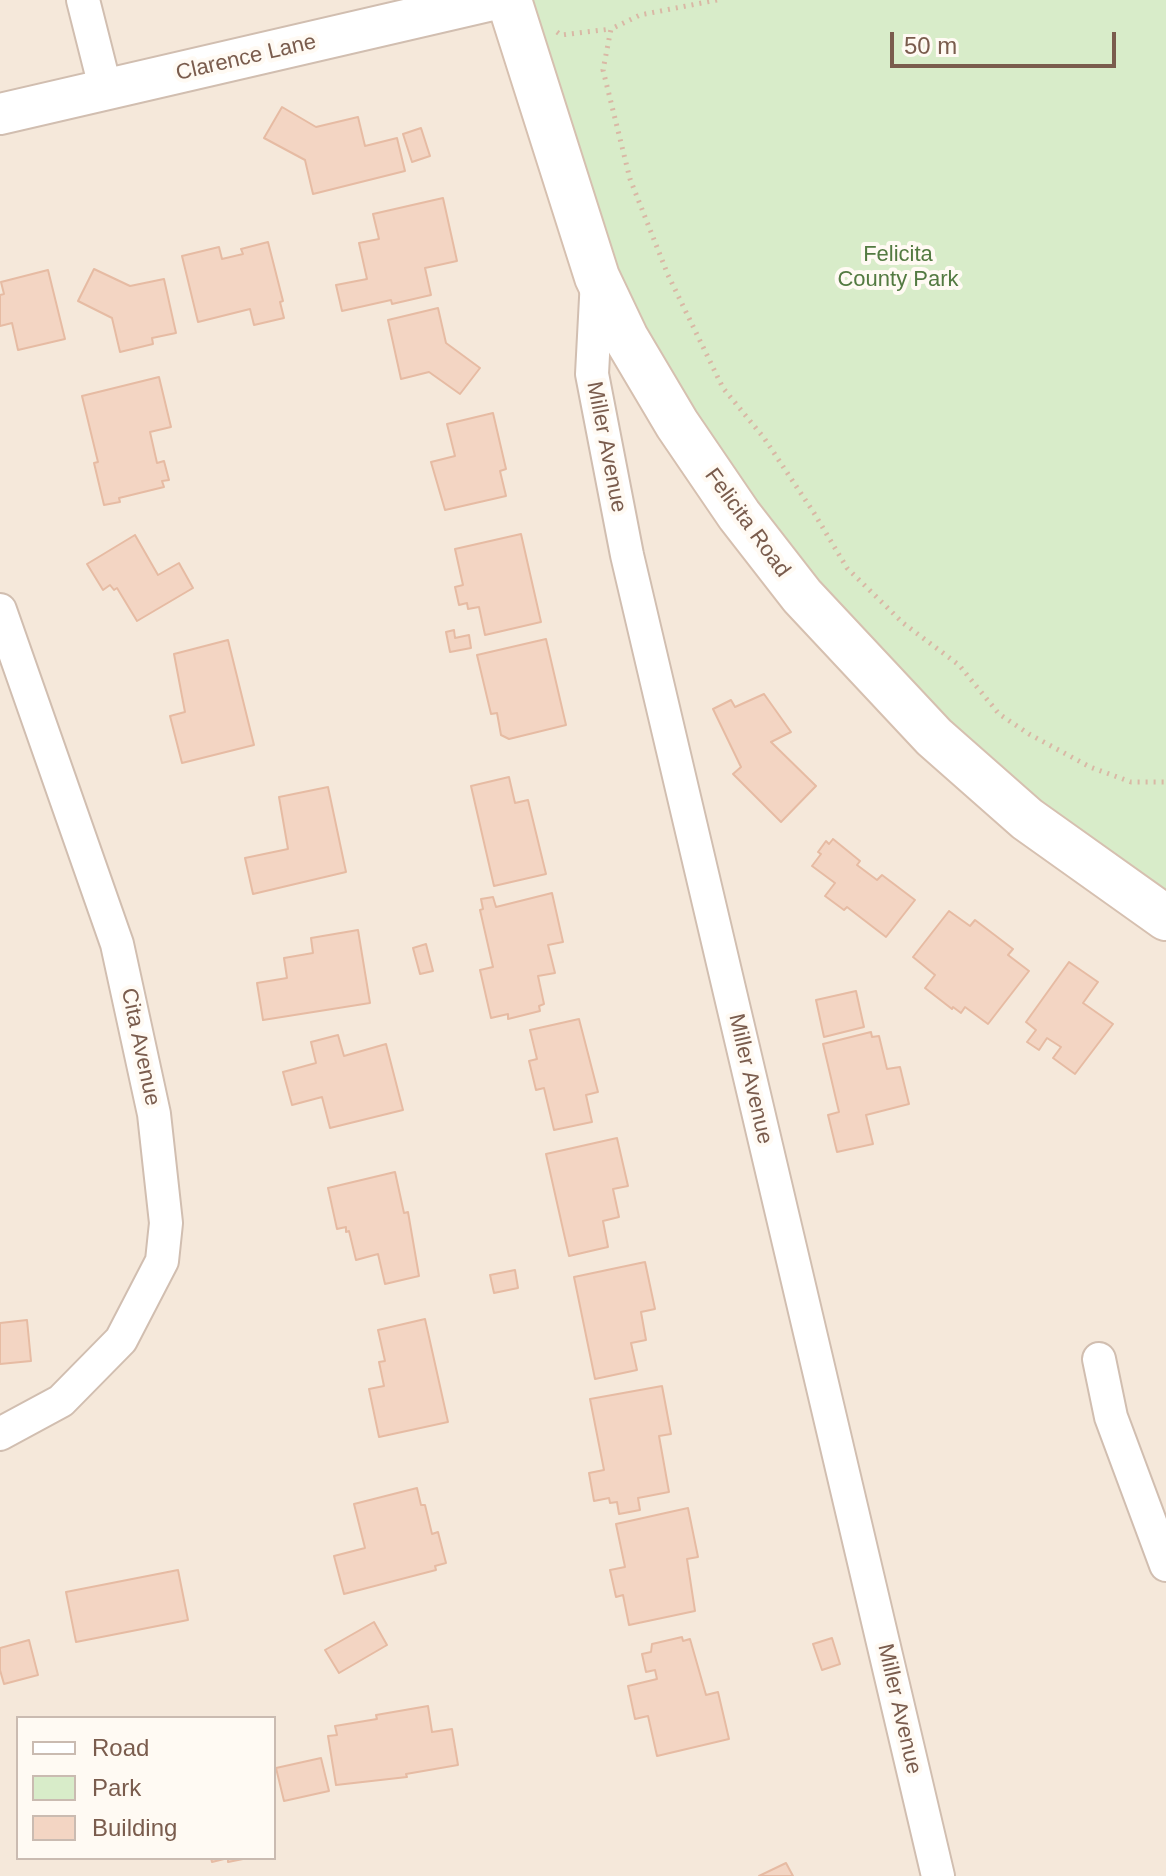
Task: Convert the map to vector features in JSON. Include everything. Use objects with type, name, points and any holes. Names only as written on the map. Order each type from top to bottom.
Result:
[{"type":"main road","name":"Felicita Road","points":[[509,0],[597,277],[626,338],[677,424],[762,548],[802,596],[934,737],[1027,819],[1166,918]]},
{"type":"street","points":[[83,0],[106,91]]},
{"type":"street","name":"Clarence Lane","points":[[0,114],[492,0]]},
{"type":"street","name":"Miller Avenue","points":[[597,277],[592,374],[627,555],[938,1876]]},
{"type":"street","name":"Cita Avenue","points":[[0,610],[117,944],[154,1114],[166,1223],[162,1261],[121,1340],[61,1401],[0,1434]]},
{"type":"street","points":[[1099,1359],[1111,1417],[1166,1565]]},
{"type":"path","points":[[549,26],[561,35],[611,29],[640,15],[717,0]]},
{"type":"path","points":[[611,29],[603,70],[630,179],[668,275],[723,388],[764,438],[847,568],[903,623],[959,665],[999,714],[1090,767],[1131,782],[1166,782]]},
{"type":"shaded area","points":[[0,0],[509,0],[1166,918],[1166,1876],[0,1876]]},
{"type":"green space","name":"Felicita County Park","points":[[509,0],[1166,0],[1166,918],[1027,819],[677,424]]},
{"type":"building","points":[[282,107],[316,127],[358,117],[365,146],[397,138],[405,171],[313,194],[305,160],[264,138]]},
{"type":"building","points":[[421,128],[430,156],[412,162],[403,134]]},
{"type":"building","points":[[443,198],[457,261],[425,268],[431,295],[342,311],[336,285],[367,279],[359,243],[379,239],[373,214]]},
{"type":"building","points":[[268,242],[283,301],[280,302],[284,318],[254,325],[250,309],[198,322],[182,256],[219,247],[222,259],[243,254],[241,249]]},
{"type":"building","points":[[94,269],[130,286],[164,279],[176,333],[152,338],[153,344],[120,352],[112,318],[78,301]]},
{"type":"building","points":[[48,270],[65,339],[18,350],[12,323],[0,326],[0,295],[4,294],[1,282]]},
{"type":"building","points":[[438,308],[446,343],[480,368],[460,394],[429,372],[401,379],[388,320]]},
{"type":"building","points":[[159,377],[171,427],[150,432],[157,463],[164,461],[169,480],[162,481],[164,487],[104,505],[94,463],[98,462],[82,396]]},
{"type":"building","points":[[493,413],[506,469],[500,471],[506,496],[445,510],[431,462],[455,456],[447,424]]},
{"type":"building","points":[[521,534],[541,622],[485,635],[479,607],[468,609],[467,603],[459,605],[455,587],[463,585],[455,549]]},
{"type":"building","points":[[135,535],[158,575],[179,563],[193,588],[137,621],[117,588],[114,590],[110,585],[103,590],[87,564]]},
{"type":"building","points":[[454,630],[455,638],[469,635],[471,648],[450,652],[446,632]]},
{"type":"building","points":[[546,639],[566,725],[509,739],[501,735],[497,713],[491,714],[477,655]]},
{"type":"building","points":[[228,640],[254,745],[182,763],[170,716],[185,712],[174,654]]},
{"type":"building","points":[[764,694],[791,732],[771,742],[816,786],[781,822],[733,774],[741,767],[713,709],[731,700],[735,707]]},
{"type":"building","points":[[509,777],[515,803],[528,800],[546,874],[494,886],[471,786]]},
{"type":"building","points":[[328,787],[346,872],[253,894],[245,858],[288,849],[279,797]]},
{"type":"building","points":[[833,839],[860,861],[857,865],[877,880],[882,875],[915,900],[886,937],[847,907],[844,910],[825,896],[835,883],[812,866],[826,841],[829,844]]},
{"type":"building","points":[[552,893],[563,942],[548,945],[555,973],[538,976],[544,1004],[539,1006],[540,1011],[508,1019],[508,1014],[491,1018],[480,970],[493,967],[480,910],[483,909],[481,899],[493,897],[496,907]]},
{"type":"building","points":[[949,911],[970,926],[975,920],[1013,949],[1008,955],[1029,971],[988,1024],[965,1007],[961,1013],[952,1009],[925,988],[935,975],[913,957]]},
{"type":"building","points":[[358,930],[370,1003],[263,1020],[257,983],[287,978],[284,958],[313,953],[311,938]]},
{"type":"building","points":[[426,944],[433,971],[420,974],[413,948]]},
{"type":"building","points":[[1069,962],[1098,982],[1083,1003],[1113,1024],[1075,1074],[1053,1058],[1061,1047],[1047,1038],[1039,1050],[1027,1042],[1036,1030],[1026,1022]]},
{"type":"building","points":[[856,991],[864,1027],[824,1037],[816,1000]]},
{"type":"building","points":[[579,1019],[598,1092],[586,1095],[592,1122],[554,1130],[544,1088],[536,1090],[529,1061],[537,1059],[530,1030]]},
{"type":"building","points":[[871,1032],[872,1037],[879,1036],[887,1069],[900,1067],[909,1104],[866,1115],[873,1144],[837,1152],[828,1115],[839,1112],[823,1044]]},
{"type":"building","points":[[338,1035],[344,1056],[386,1044],[403,1110],[330,1128],[322,1097],[292,1105],[283,1072],[316,1063],[311,1042]]},
{"type":"building","points":[[617,1138],[628,1186],[613,1189],[619,1217],[603,1221],[608,1247],[569,1256],[546,1154]]},
{"type":"building","points":[[395,1172],[404,1213],[408,1212],[419,1276],[385,1284],[378,1254],[356,1260],[349,1231],[346,1232],[346,1227],[337,1229],[328,1188]]},
{"type":"building","points":[[645,1262],[655,1309],[641,1312],[646,1340],[631,1343],[637,1370],[595,1379],[574,1277]]},
{"type":"building","points":[[515,1270],[518,1288],[494,1293],[490,1275]]},
{"type":"building","points":[[425,1319],[448,1422],[379,1437],[369,1389],[384,1386],[379,1362],[385,1361],[378,1330]]},
{"type":"building","points":[[27,1320],[31,1361],[0,1364],[0,1323]]},
{"type":"building","points":[[662,1386],[671,1434],[659,1436],[669,1492],[638,1498],[640,1510],[619,1514],[617,1502],[610,1503],[609,1498],[594,1501],[589,1473],[604,1470],[590,1399]]},
{"type":"building","points":[[417,1488],[432,1534],[438,1532],[446,1563],[435,1566],[436,1570],[344,1594],[334,1556],[365,1548],[354,1504]]},
{"type":"building","points":[[688,1508],[698,1557],[687,1559],[695,1611],[629,1625],[623,1595],[616,1597],[610,1570],[625,1567],[616,1524]]},
{"type":"building","points":[[178,1570],[188,1620],[76,1642],[66,1592]]},
{"type":"building","points":[[374,1622],[387,1645],[339,1673],[325,1650]]},
{"type":"building","points":[[682,1637],[683,1641],[690,1639],[706,1695],[718,1692],[729,1739],[657,1756],[648,1716],[635,1719],[628,1686],[657,1679],[655,1670],[646,1672],[642,1654],[651,1652],[652,1644]]},
{"type":"building","points":[[832,1638],[840,1664],[822,1670],[813,1644]]},
{"type":"building","points":[[29,1640],[38,1675],[4,1684],[0,1670],[0,1648]]},
{"type":"building","points":[[428,1706],[432,1732],[452,1729],[458,1765],[406,1774],[407,1777],[336,1785],[328,1736],[337,1735],[335,1726]]},
{"type":"building","points":[[321,1758],[329,1791],[284,1801],[276,1768]]},
{"type":"building","points":[[786,1863],[793,1876],[759,1876]]}]
